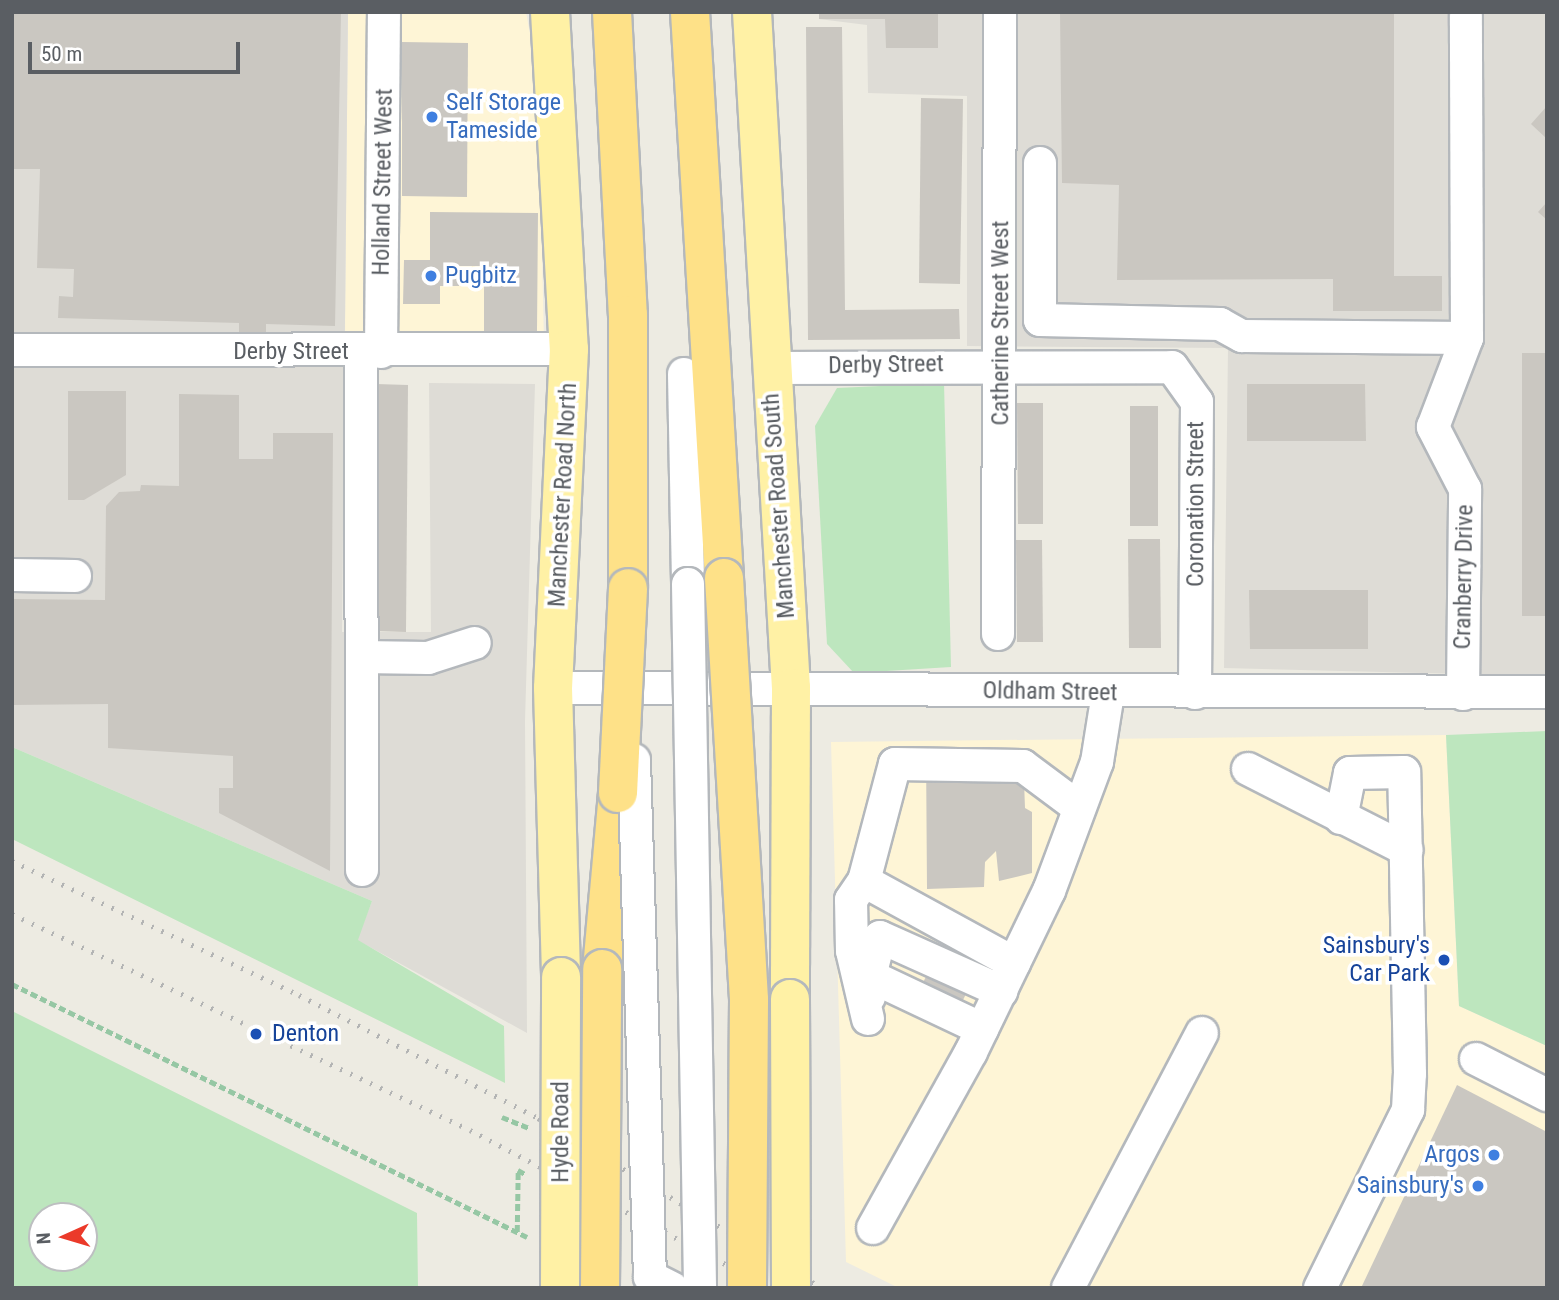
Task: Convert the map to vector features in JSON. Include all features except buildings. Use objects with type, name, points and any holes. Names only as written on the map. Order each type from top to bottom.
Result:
[{"type":"highway","points":[[600,1288],[602,969],[628,588],[628,316],[611,12]]},
{"type":"highway","points":[[690,12],[706,581],[749,1000],[747,1288]]},
{"type":"main road","name":"Manchester Road North","points":[[550,12],[569,349],[553,688],[561,977]]},
{"type":"main road","name":"Manchester Road South","points":[[752,12],[770,368],[791,688],[791,1288]]},
{"type":"main road","name":"Hyde Road","points":[[561,977],[561,1271]]},
{"type":"street","name":"Holland Street West","points":[[362,870],[361,644],[384,12]]},
{"type":"street","name":"Catherine Street West","points":[[998,634],[1002,363],[1000,12]]},
{"type":"street","points":[[1041,163],[1040,320],[1220,324],[1242,336],[1467,338],[1465,16]]},
{"type":"street","name":"Cranberry Drive","points":[[1463,694],[1465,489],[1433,427],[1467,338]]},
{"type":"street","name":"Derby Street","points":[[12,350],[371,353],[569,349]]},
{"type":"street","name":"Derby Street","points":[[770,368],[1002,363]]},
{"type":"street","name":"Coronation Street","points":[[1002,363],[1172,367],[1197,402],[1195,694]]},
{"type":"street","points":[[684,374],[706,581],[700,1288]]},
{"type":"street","points":[[12,575],[75,576]]},
{"type":"street","points":[[628,588],[650,1277],[671,1288]]},
{"type":"street","points":[[361,644],[428,658],[475,643]]},
{"type":"street","name":"Oldham Street","points":[[553,688],[791,688],[1195,694],[1547,692]]},
{"type":"street","points":[[873,1228],[991,1010],[1049,891],[1078,807],[1097,762],[1108,693]]},
{"type":"street","points":[[991,1010],[880,937],[873,966],[868,1019],[852,951],[850,900],[864,881],[895,764],[1023,766],[1078,807]]},
{"type":"street","points":[[1248,769],[1407,850]]},
{"type":"street","points":[[1320,1288],[1408,1110],[1404,772],[1350,773],[1341,818]]},
{"type":"street","points":[[864,881],[1014,963]]},
{"type":"street","points":[[873,966],[991,1010]]},
{"type":"street","points":[[1068,1288],[1202,1033]]},
{"type":"street","points":[[1476,1059],[1547,1095]]},
{"type":"path","points":[[12,984],[517,1232],[561,1271]]},
{"type":"path","points":[[502,1117],[532,1129]]},
{"type":"path","points":[[517,1232],[518,1170]]},
{"type":"shaded area","points":[[12,12],[348,12],[342,632],[431,632],[429,383],[535,384],[525,721],[527,1033],[357,940],[372,901],[12,747]]},
{"type":"shaded area","points":[[348,12],[526,12],[538,77],[544,341],[345,335]]},
{"type":"shaded area","points":[[819,12],[1547,12],[1547,676],[1224,668],[1228,348],[967,346],[967,96],[868,93],[867,25],[819,19]]},
{"type":"shaded area","points":[[1446,735],[1459,1006],[1547,1046],[1547,1288],[899,1288],[846,1262],[831,742]]},
{"type":"green space","points":[[944,383],[951,667],[854,673],[827,644],[815,426],[837,388]]},
{"type":"green space","points":[[1547,731],[1547,1046],[1459,1006],[1446,735]]},
{"type":"green space","points":[[12,747],[372,901],[358,940],[504,1026],[505,1083],[12,839]]},
{"type":"green space","points":[[12,1011],[417,1213],[418,1288],[12,1288]]},
{"type":"railway","points":[[12,861],[299,995],[538,1118],[822,1288]]},
{"type":"railway","points":[[12,914],[470,1130],[771,1288]]},
{"type":"place","name":"Self Storage Tameside","points":[[432,117]]},
{"type":"place","name":"Pugbitz","points":[[431,276]]},
{"type":"place","name":"Sainsbury's Car Park","points":[[1444,960]]},
{"type":"place","name":"Denton","points":[[256,1034]]},
{"type":"place","name":"Argos","points":[[1494,1155]]},
{"type":"place","name":"Sainsbury's","points":[[1478,1186]]}]
